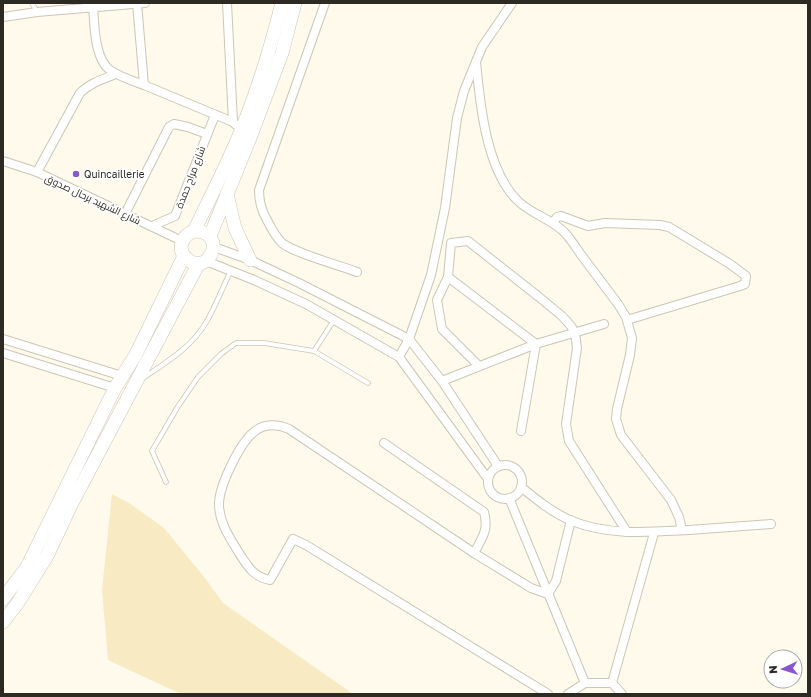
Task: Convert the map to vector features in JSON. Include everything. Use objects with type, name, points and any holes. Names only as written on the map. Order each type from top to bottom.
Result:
[{"type":"main road","points":[[194,231],[228,162],[237,126],[270,50],[282,3]]},
{"type":"main road","points":[[3,622],[17,604],[47,556],[71,505],[137,381],[203,262],[210,257],[212,242],[227,194],[282,53],[295,3]]},
{"type":"main road","points":[[227,194],[235,228],[250,260]]},
{"type":"main road","points":[[203,262],[190,262],[184,256],[181,246],[182,241],[185,236],[194,231],[200,231],[212,242]]},
{"type":"main road","points":[[3,599],[27,567],[115,388],[134,356],[184,256]]},
{"type":"street","points":[[3,17],[93,5],[140,3],[144,85]]},
{"type":"street","points":[[227,3],[237,126]]},
{"type":"street","points":[[325,3],[259,190],[259,201],[273,231],[282,243],[295,250],[357,272]]},
{"type":"street","points":[[400,357],[409,339],[431,275],[445,208],[456,118],[464,91],[482,47],[512,3]]},
{"type":"street","points":[[93,5],[97,51],[108,69],[116,74],[215,115],[237,126]]},
{"type":"street","points":[[476,62],[480,102],[484,123],[499,174],[506,187],[519,202],[544,220],[553,223],[565,234],[618,304],[627,320],[632,338],[630,355],[617,409],[617,426],[621,435],[670,500],[679,517],[682,530]]},
{"type":"street","points":[[37,172],[80,93],[93,83],[116,74]]},
{"type":"street","name":"شارع مراح حمدة","points":[[152,226],[175,216],[215,115]]},
{"type":"street","points":[[125,214],[169,127],[174,124],[181,125],[207,134]]},
{"type":"street","name":"شارع الشهيد برحال صدوق","points":[[3,161],[37,172],[182,241]]},
{"type":"street","points":[[553,223],[557,217],[561,216],[588,226],[605,224],[660,225],[668,227],[730,264],[746,276],[745,284],[740,286],[627,320]]},
{"type":"street","points":[[479,366],[442,329],[437,300],[448,277],[451,243],[468,241],[562,316],[571,326],[575,333],[577,348],[566,424],[569,441],[627,532]]},
{"type":"street","points":[[212,242],[299,283],[409,339],[442,381],[498,466]]},
{"type":"street","points":[[203,262],[231,270],[300,301],[400,357],[488,479],[490,490],[493,494],[504,499],[509,498],[519,492],[521,487],[521,476],[518,471],[509,465],[498,466],[490,473],[488,479]]},
{"type":"street","points":[[448,277],[536,344]]},
{"type":"street","points":[[442,381],[536,344],[604,324]]},
{"type":"street","points":[[3,339],[122,376]]},
{"type":"street","points":[[521,432],[536,344]]},
{"type":"street","points":[[3,353],[115,388]]},
{"type":"street","points":[[543,693],[293,538],[270,580],[261,578],[249,568],[230,539],[221,519],[219,504],[222,485],[240,448],[254,432],[264,426],[279,425],[289,429],[474,553],[531,588],[548,594]]},
{"type":"street","points":[[384,443],[484,512],[486,521],[485,532],[474,553]]},
{"type":"street","points":[[521,487],[542,504],[570,520],[598,528],[627,532],[654,533],[771,524]]},
{"type":"street","points":[[509,498],[585,683]]},
{"type":"street","points":[[548,594],[556,581],[570,520]]},
{"type":"street","points":[[612,683],[654,533]]},
{"type":"street","points":[[568,694],[585,683],[612,683],[622,694]]},
{"type":"lane","points":[[32,3],[37,12]]},
{"type":"lane","points":[[137,381],[170,360],[184,349],[198,334],[207,321],[231,270]]},
{"type":"lane","points":[[314,351],[334,320]]},
{"type":"lane","points":[[166,482],[152,451],[177,408],[198,377],[221,354],[236,343],[264,343],[314,351],[368,383]]},
{"type":"shaded area","points":[[112,494],[129,503],[164,528],[205,578],[223,603],[353,694],[181,694],[108,660],[102,590]]},
{"type":"place","name":"Quincaillerie","points":[[76,174]]}]
